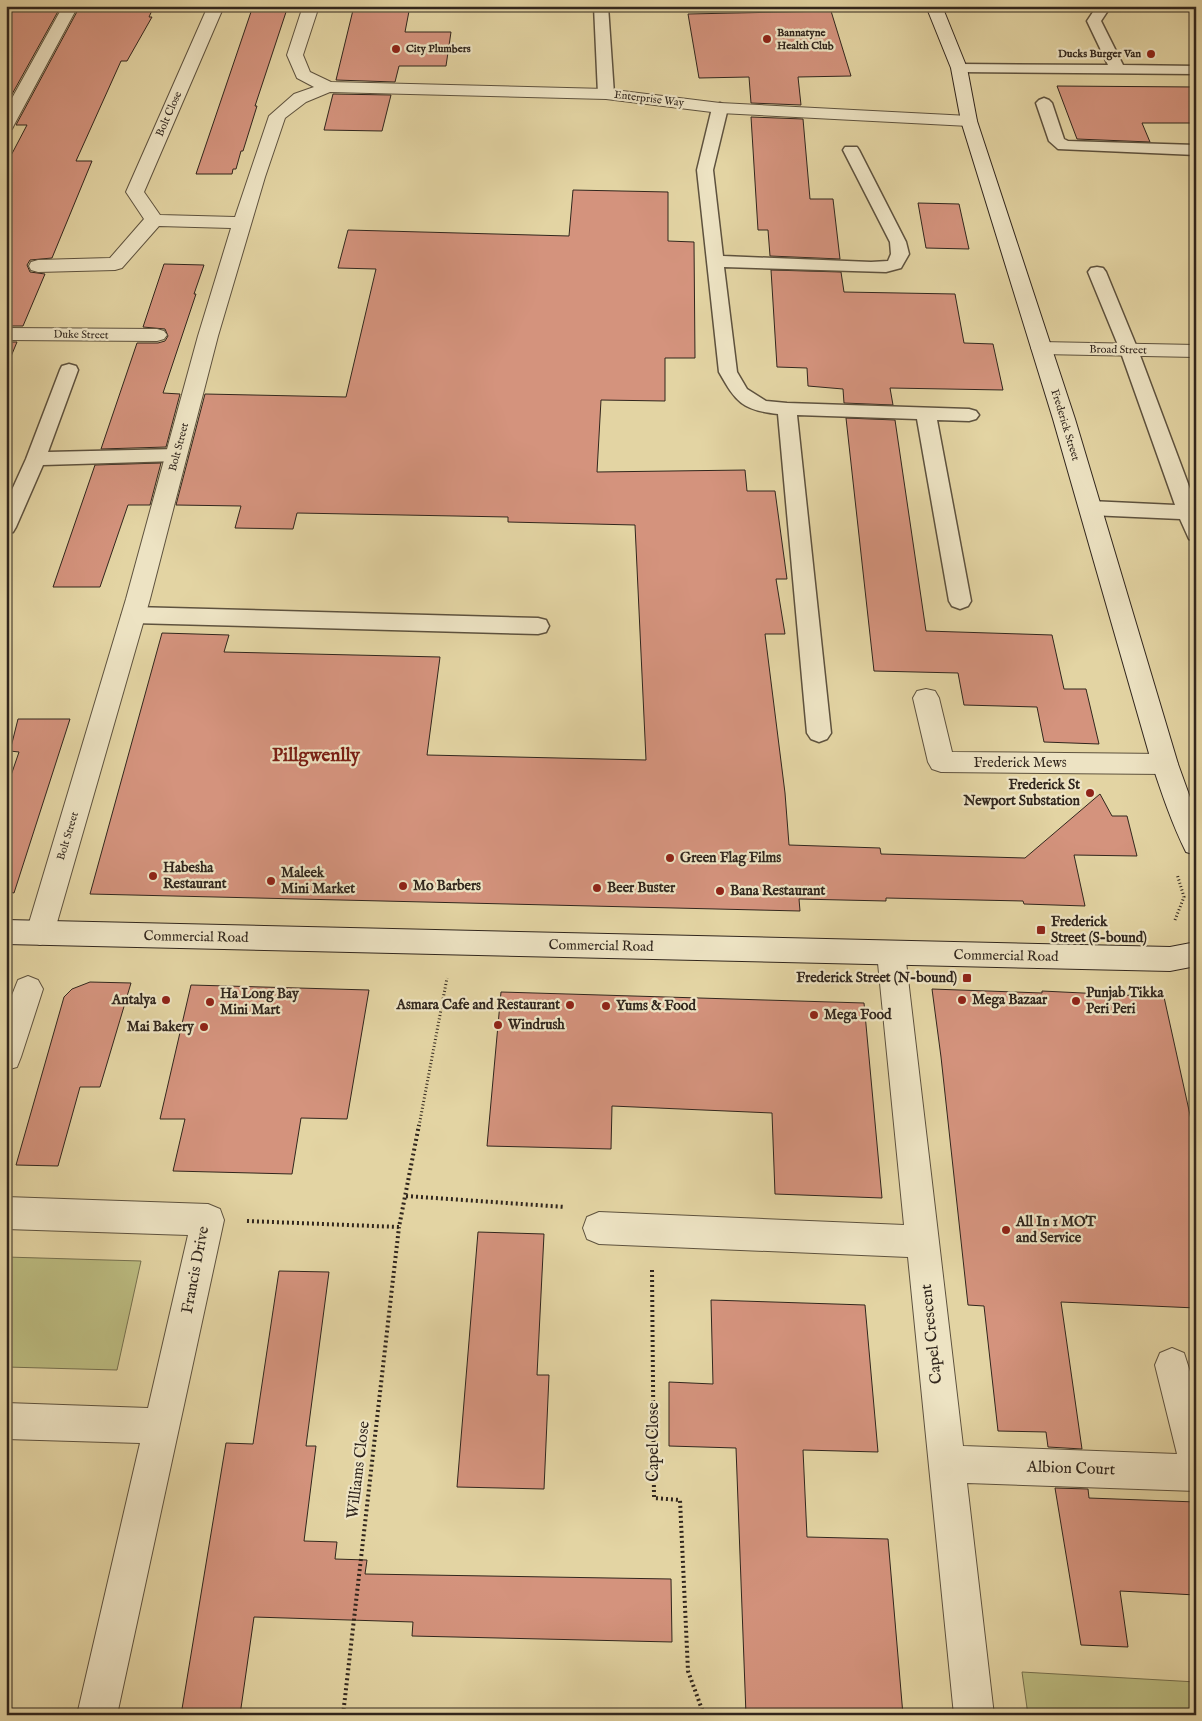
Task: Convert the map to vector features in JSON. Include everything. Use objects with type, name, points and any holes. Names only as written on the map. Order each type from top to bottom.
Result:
[{"type":"street","points":[[6,125],[71,6]]},
{"type":"street","name":"Bolt Close","points":[[154,220],[135,192],[216,6]]},
{"type":"street","points":[[311,6],[295,55],[303,75],[328,87]]},
{"type":"street","name":"Frederick Street","points":[[934,6],[959,68],[969,121],[1090,508],[1165,764],[1181,811],[1196,844]]},
{"type":"street","name":"Enterprise Way","points":[[328,87],[606,94],[720,108],[969,121]]},
{"type":"street","name":"Bolt Street","points":[[40,933],[133,615],[208,336],[241,223],[277,116],[300,98],[328,87]]},
{"type":"street","points":[[38,266],[115,264],[154,220],[241,223]]},
{"type":"street","name":"Duke Street","points":[[6,334],[156,335]]},
{"type":"street","name":"Broad Street","points":[[1041,348],[1196,351]]},
{"type":"street","name":"Frederick Mews","points":[[926,698],[941,762],[1165,764]]},
{"type":"street","name":"Commercial Road","points":[[6,932],[891,954],[1160,958],[1196,954]]},
{"type":"street","name":"Capel Crescent","points":[[891,954],[974,1715]]},
{"type":"street","points":[[6,1057],[28,989]]},
{"type":"street","name":"Francis Drive","points":[[6,1213],[208,1220],[97,1715]]},
{"type":"street","points":[[599,1228],[922,1242]]},
{"type":"street","points":[[1172,1364],[1196,1460]]},
{"type":"street","points":[[6,1421],[162,1426]]},
{"type":"street","name":"Albion Court","points":[[947,1464],[1196,1473]]},
{"type":"lane","points":[[601,6],[606,94]]},
{"type":"lane","points":[[1104,6],[1090,17],[1118,70]]},
{"type":"lane","points":[[959,68],[1196,70]]},
{"type":"lane","points":[[1044,103],[1057,142],[1064,146],[1196,150]]},
{"type":"lane","points":[[720,108],[705,170],[728,372],[740,393],[761,406],[787,409],[969,415]]},
{"type":"lane","points":[[714,261],[871,267],[886,267],[895,264],[900,254],[898,242],[851,150]]},
{"type":"lane","points":[[1097,272],[1192,513],[1196,534]]},
{"type":"lane","points":[[6,527],[36,459],[69,370]]},
{"type":"lane","points":[[787,409],[819,733]]},
{"type":"lane","points":[[926,414],[960,601]]},
{"type":"lane","points":[[36,459],[177,455]]},
{"type":"lane","points":[[1090,508],[1192,513]]},
{"type":"lane","points":[[133,615],[538,626]]},
{"type":"path","name":"Williams Close","points":[[343,1715],[399,1227],[443,994]]},
{"type":"path","points":[[406,1196],[566,1207],[599,1228]]},
{"type":"path","points":[[208,1220],[399,1227]]},
{"type":"path","name":"Capel Close","points":[[652,1231],[654,1498],[680,1500],[688,1671],[704,1715]]},
{"type":"green space","points":[[6,1257],[141,1261],[117,1370],[6,1367]]},
{"type":"green space","points":[[1022,1672],[1196,1682],[1196,1715],[1028,1715]]},
{"type":"building","points":[[6,6],[61,6],[6,105]]},
{"type":"building","points":[[80,6],[154,6],[149,17],[152,17],[127,61],[121,61],[76,161],[92,161],[52,258],[30,260],[27,265],[30,272],[45,274],[23,326],[6,326],[6,165],[27,125],[16,125]]},
{"type":"building","points":[[253,6],[288,6],[255,106],[257,106],[243,151],[241,151],[236,169],[233,169],[232,174],[196,174]]},
{"type":"building","name":"City Plumbers","points":[[354,6],[410,6],[405,32],[451,32],[446,66],[399,66],[395,82],[336,80]]},
{"type":"building","points":[[831,11],[851,76],[798,77],[801,105],[751,103],[749,77],[699,78],[688,14]]},
{"type":"building","points":[[1057,86],[1196,87],[1196,123],[1142,123],[1150,142],[1077,139]]},
{"type":"building","points":[[333,94],[391,95],[382,131],[324,130]]},
{"type":"building","points":[[751,117],[803,119],[810,199],[833,199],[840,259],[770,256],[768,230],[758,230]]},
{"type":"building","points":[[573,190],[668,192],[668,241],[694,242],[695,358],[665,358],[665,401],[601,400],[597,472],[745,470],[747,491],[775,491],[787,579],[776,579],[785,634],[765,634],[785,793],[789,845],[880,848],[881,854],[1025,858],[1100,794],[1112,816],[1127,816],[1137,856],[1074,855],[1085,906],[1024,904],[1023,901],[886,898],[886,901],[799,899],[800,911],[90,894],[162,633],[229,635],[224,652],[440,657],[427,755],[646,760],[635,525],[508,522],[508,517],[297,513],[293,529],[235,528],[241,506],[176,505],[205,394],[346,397],[376,269],[338,268],[348,230],[569,236]]},
{"type":"building","points":[[918,203],[959,204],[969,249],[926,248]]},
{"type":"building","points":[[164,264],[204,265],[163,393],[180,394],[166,447],[101,449],[137,343],[158,343],[165,341],[168,336],[165,329],[143,327]]},
{"type":"building","points":[[771,270],[841,272],[844,292],[955,294],[964,343],[993,344],[1003,390],[890,388],[893,405],[844,403],[843,389],[808,386],[807,368],[777,367]]},
{"type":"building","points":[[6,342],[17,342],[7,366],[6,366]]},
{"type":"building","points":[[846,418],[895,420],[926,631],[1052,635],[1064,689],[1086,689],[1099,744],[1044,742],[1037,707],[964,705],[958,673],[874,671]]},
{"type":"building","points":[[161,463],[150,505],[128,505],[100,587],[53,587],[95,465]]},
{"type":"building","points":[[18,719],[70,719],[14,893],[6,891],[6,790],[19,752],[10,751]]},
{"type":"building","points":[[90,982],[131,983],[100,1087],[80,1087],[58,1166],[16,1165],[64,997],[72,989]]},
{"type":"building","points":[[191,985],[369,990],[347,1119],[301,1118],[292,1174],[173,1171],[185,1119],[160,1119]]},
{"type":"building","points":[[932,989],[1042,993],[1042,991],[1164,997],[1196,1142],[1196,1308],[1061,1302],[1082,1449],[1048,1447],[1046,1432],[998,1431],[984,1306],[968,1305]]},
{"type":"building","points":[[501,992],[864,1003],[882,1198],[775,1194],[772,1113],[612,1106],[611,1149],[487,1146]]},
{"type":"building","points":[[478,1232],[544,1234],[537,1375],[549,1375],[544,1489],[457,1487]]},
{"type":"building","points":[[279,1271],[329,1272],[306,1446],[316,1446],[304,1541],[337,1542],[335,1559],[367,1560],[365,1574],[671,1579],[672,1642],[412,1636],[413,1622],[254,1617],[240,1715],[181,1715],[226,1443],[253,1444]]},
{"type":"building","points":[[711,1300],[865,1305],[878,1452],[803,1450],[807,1537],[888,1539],[903,1715],[746,1715],[736,1448],[669,1446],[669,1382],[713,1384]]},
{"type":"building","points":[[1055,1488],[1088,1489],[1089,1498],[1196,1502],[1196,1595],[1120,1591],[1128,1647],[1081,1645]]},
{"type":"place","name":"Bannatyne Health Club","points":[[767,39]]},
{"type":"place","name":"City Plumbers","points":[[396,49]]},
{"type":"place","name":"Ducks Burger Van","points":[[1151,54]]},
{"type":"place","name":"Frederick St Newport Substation","points":[[1090,793]]},
{"type":"place","name":"Green Flag Films","points":[[670,858]]},
{"type":"place","name":"Habesha Restaurant","points":[[153,876]]},
{"type":"place","name":"Maleek Mini Market","points":[[271,881]]},
{"type":"place","name":"Mo Barbers","points":[[403,886]]},
{"type":"place","name":"Beer Buster","points":[[597,888]]},
{"type":"place","name":"Bana Restaurant","points":[[720,891]]},
{"type":"place","name":"Frederick Street (S-bound)","points":[[1041,930]]},
{"type":"place","name":"Frederick Street (N-bound)","points":[[967,978]]},
{"type":"place","name":"Antalya","points":[[166,1000]]},
{"type":"place","name":"Mega Bazaar","points":[[962,1000]]},
{"type":"place","name":"Punjab Tikka Peri Peri","points":[[1076,1001]]},
{"type":"place","name":"Ha Long Bay Mini Mart","points":[[210,1002]]},
{"type":"place","name":"Asmara Cafe and Restaurant","points":[[570,1005]]},
{"type":"place","name":"Yums & Food","points":[[606,1006]]},
{"type":"place","name":"Mega Food","points":[[814,1015]]},
{"type":"place","name":"Windrush","points":[[498,1025]]},
{"type":"place","name":"Mai Bakery","points":[[204,1027]]},
{"type":"place","name":"All In 1 MOT and Service","points":[[1006,1230]]},
{"type":"district","name":"Pillgwenlly","points":[[316,756]]}]
